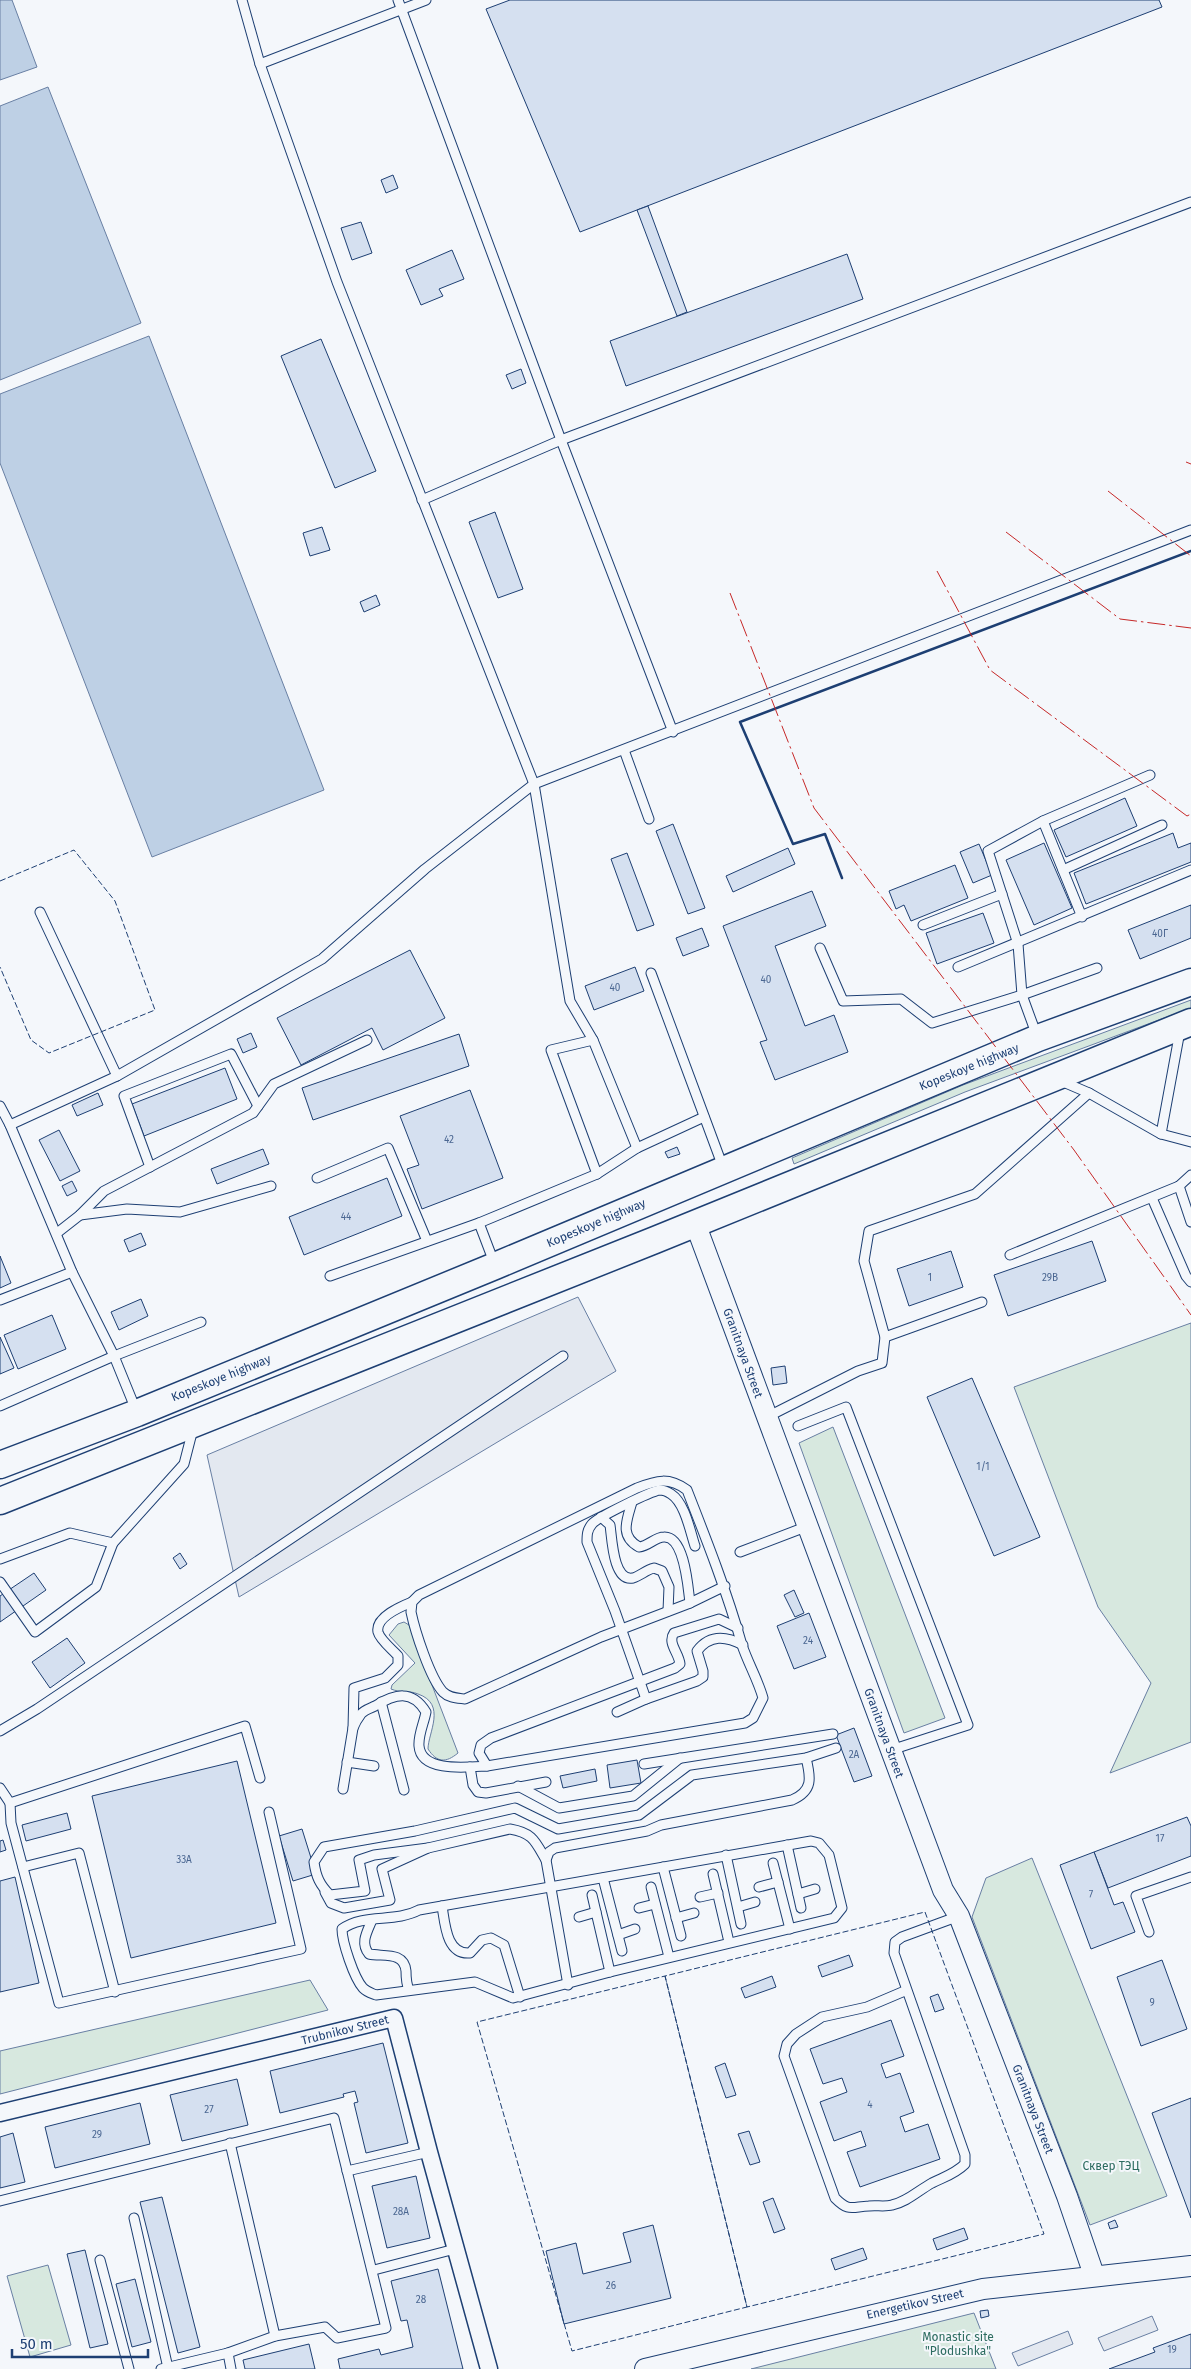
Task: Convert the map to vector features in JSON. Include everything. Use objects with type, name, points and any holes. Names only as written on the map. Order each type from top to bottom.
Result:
[{"type":"main road","name":"Kopeskoye highway","points":[[0,1465],[137,1413],[495,1266],[1038,1038],[1191,982]]},
{"type":"main road","points":[[0,1501],[1186,1024]]},
{"type":"main road","name":"Granitnaya Street","points":[[681,1187],[695,1223]]},
{"type":"street","name":"Granitnaya Street","points":[[695,1223],[943,1890],[959,1916],[1067,2196],[1094,2275]]},
{"type":"street","name":"Trubnikov Street","points":[[0,2113],[394,2018],[489,2369]]},
{"type":"street","name":"Energetikov Street","points":[[645,2369],[983,2289],[1094,2275],[1191,2266]]},
{"type":"lane","points":[[242,0],[260,64],[337,282],[534,784],[570,1001],[593,1040],[636,1148]]},
{"type":"lane","points":[[398,0],[561,440],[673,732]]},
{"type":"lane","points":[[260,64],[426,0]]},
{"type":"lane","points":[[422,500],[561,440],[1191,202]]},
{"type":"lane","points":[[10,1125],[117,1076],[322,959],[425,869],[534,784],[673,732],[1191,530]]},
{"type":"lane","points":[[624,750],[649,819]]},
{"type":"lane","points":[[1038,1038],[1022,995],[1018,944],[988,851],[1043,821],[1150,775]]},
{"type":"lane","points":[[1043,821],[1082,917]]},
{"type":"lane","points":[[1063,870],[1162,826]]},
{"type":"lane","points":[[958,967],[1018,944],[1191,870]]},
{"type":"lane","points":[[924,925],[1002,894]]},
{"type":"lane","points":[[40,912],[117,1076]]},
{"type":"lane","points":[[820,948],[843,1001],[901,999],[932,1023],[1022,995],[1097,968]]},
{"type":"lane","points":[[651,973],[724,1169]]},
{"type":"lane","points":[[1161,1134],[1186,1024]]},
{"type":"lane","points":[[57,1233],[80,1215],[104,1191],[253,1113],[274,1084],[367,1040]]},
{"type":"lane","points":[[593,1040],[551,1050],[597,1174]]},
{"type":"lane","points":[[150,1167],[124,1096],[231,1054],[258,1106]]},
{"type":"lane","points":[[1052,1077],[1089,1093],[1161,1134],[1191,1142]]},
{"type":"lane","points":[[767,1417],[858,1371],[882,1363],[885,1337],[864,1261],[869,1231],[975,1194],[1089,1093]]},
{"type":"lane","points":[[0,1106],[57,1233],[72,1272],[114,1356],[137,1413]]},
{"type":"lane","points":[[330,1276],[479,1223],[597,1174],[636,1148],[704,1117]]},
{"type":"lane","points":[[316,1178],[388,1148],[427,1241]]},
{"type":"lane","points":[[1010,1255],[1152,1198],[1179,1186],[1191,1175]]},
{"type":"lane","points":[[80,1215],[127,1209],[180,1212],[271,1186]]},
{"type":"lane","points":[[1179,1186],[1191,1222]]},
{"type":"lane","points":[[1152,1198],[1186,1276],[1191,1282]]},
{"type":"lane","points":[[479,1223],[495,1266]]},
{"type":"lane","points":[[0,1300],[72,1272]]},
{"type":"lane","points":[[885,1337],[982,1302]]},
{"type":"lane","points":[[0,1406],[114,1356],[201,1322]]},
{"type":"lane","points":[[0,1731],[54,1698],[563,1356]]},
{"type":"lane","points":[[798,1426],[846,1407],[968,1724],[890,1750]]},
{"type":"lane","points":[[0,1582],[35,1632],[96,1587],[113,1543],[184,1464],[195,1424]]},
{"type":"lane","points":[[344,1789],[353,1728],[354,1688],[385,1678],[398,1665],[400,1660],[378,1634],[378,1627],[385,1617],[395,1609],[412,1602],[419,1595],[655,1481],[672,1481],[687,1490],[725,1586],[743,1645],[763,1698],[753,1718],[745,1723],[486,1766],[459,1768],[427,1760],[420,1754],[419,1745],[426,1712],[420,1702],[410,1696],[398,1695],[381,1702],[362,1713],[353,1728]]},
{"type":"lane","points":[[646,1699],[587,1542],[587,1530],[601,1518],[653,1492],[663,1490],[673,1495],[680,1504],[695,1546]]},
{"type":"lane","points":[[632,1502],[625,1530],[626,1537],[639,1547],[646,1546],[661,1537],[669,1537],[677,1543],[683,1559],[690,1603]]},
{"type":"lane","points":[[601,1518],[610,1525],[617,1568],[623,1576],[631,1578],[654,1568],[662,1571],[669,1587],[668,1611]]},
{"type":"lane","points":[[740,1552],[808,1526]]},
{"type":"lane","points":[[0,1559],[70,1532],[113,1543]]},
{"type":"lane","points":[[412,1602],[410,1612],[413,1623],[436,1682],[444,1693],[454,1698],[465,1698],[620,1630],[690,1603],[725,1586]]},
{"type":"lane","points":[[486,1766],[479,1753],[481,1745],[491,1738],[675,1668],[680,1664],[672,1642],[674,1633],[718,1618],[738,1628]]},
{"type":"lane","points":[[617,1712],[703,1677],[697,1651],[701,1645],[720,1637],[730,1638],[743,1645]]},
{"type":"lane","points":[[381,1702],[404,1790]]},
{"type":"lane","points":[[10,1803],[245,1726],[260,1778]]},
{"type":"lane","points":[[644,1764],[833,1734]]},
{"type":"lane","points":[[428,1848],[382,1869],[390,1900],[344,1908],[331,1903],[316,1874],[314,1862],[324,1847],[415,1831],[515,1808],[558,1829],[639,1815],[692,1775],[806,1758],[836,1748]]},
{"type":"lane","points":[[518,1786],[559,1808],[633,1796],[680,1758]]},
{"type":"lane","points":[[546,1860],[549,1852],[555,1848],[647,1831],[661,1825],[792,1800],[802,1795],[808,1788],[809,1778],[806,1758]]},
{"type":"lane","points":[[347,1762],[374,1766]]},
{"type":"lane","points":[[470,1767],[473,1785],[478,1792],[486,1793],[546,1782]]},
{"type":"lane","points":[[0,1788],[10,1803],[11,1823],[59,2003],[301,1949],[269,1812]]},
{"type":"lane","points":[[321,1885],[330,1895],[365,1891],[359,1860],[374,1855],[428,1848],[510,1829],[524,1832],[533,1838],[546,1860],[549,1887],[568,1984]]},
{"type":"lane","points":[[811,1841],[819,1843],[829,1855],[842,1908],[834,1918],[729,1942],[520,1997],[508,1998],[475,1982],[376,1995],[368,1992],[361,1986],[342,1939],[342,1929],[352,1922],[409,1915],[419,1910],[726,1855],[811,1841]]},
{"type":"lane","points":[[787,1845],[801,1908]]},
{"type":"lane","points":[[22,1867],[78,1853],[115,1992]]},
{"type":"lane","points":[[726,1855],[741,1924]]},
{"type":"lane","points":[[773,1863],[790,1929]]},
{"type":"lane","points":[[663,1867],[681,1936]]},
{"type":"lane","points":[[713,1874],[729,1942]]},
{"type":"lane","points":[[1150,1932],[1136,1896],[1191,1877]]},
{"type":"lane","points":[[603,1878],[622,1951]]},
{"type":"lane","points":[[759,1886],[778,1882]]},
{"type":"lane","points":[[651,1887],[670,1957]]},
{"type":"lane","points":[[798,1894],[815,1889]]},
{"type":"lane","points":[[700,1897],[718,1892]]},
{"type":"lane","points":[[592,1895],[610,1972]]},
{"type":"lane","points":[[738,1907],[755,1902]]},
{"type":"lane","points":[[639,1908],[655,1904]]},
{"type":"lane","points":[[442,1906],[448,1935],[456,1949],[462,1954],[470,1953],[482,1940],[491,1938],[504,1945],[520,1997]]},
{"type":"lane","points":[[579,1917],[596,1912]]},
{"type":"lane","points":[[676,1918],[694,1913]]},
{"type":"lane","points":[[907,1990],[867,2007],[822,2017],[796,2034],[787,2044],[784,2056],[835,2198],[843,2207],[852,2209],[868,2206],[891,2206],[904,2201],[957,2172],[965,2164],[965,2155],[894,1953],[895,1942],[902,1937],[959,1916]]},
{"type":"lane","points":[[372,1920],[364,1939],[365,1948],[369,1954],[397,1956],[403,1962],[406,1971],[405,1980],[409,1990]]},
{"type":"lane","points":[[618,1935],[635,1929]]},
{"type":"lane","points":[[0,2202],[334,2118],[374,2270],[386,2328],[337,2338],[325,2327],[275,2336],[228,2353],[165,2368],[134,2218]]},
{"type":"lane","points":[[230,2143],[275,2336]]},
{"type":"lane","points":[[348,2171],[429,2152]]},
{"type":"lane","points":[[374,2270],[455,2249]]},
{"type":"lane","points":[[100,2260],[129,2369]]},
{"type":"lane","points":[[228,2353],[231,2369]]},
{"type":"green space","points":[[1191,1000],[1191,1008],[965,1092],[794,1164],[792,1158],[963,1085]]},
{"type":"green space","points":[[1191,1323],[1191,1742],[1110,1773],[1151,1683],[1098,1607],[1014,1387]]},
{"type":"green space","points":[[833,1427],[945,1718],[904,1733],[799,1443]]},
{"type":"green space","points":[[404,1622],[409,1625],[458,1753],[450,1759],[438,1759],[428,1749],[434,1712],[432,1705],[427,1699],[411,1692],[391,1689],[392,1685],[415,1663],[389,1635],[398,1624]]},
{"type":"green space","name":"Сквер ТЭЦ","points":[[1032,1858],[1167,2196],[1090,2225],[972,1917],[986,1878]]},
{"type":"green space","points":[[310,1980],[328,2010],[0,2094],[0,2051]]},
{"type":"green space","points":[[48,2265],[71,2345],[30,2357],[7,2276]]},
{"type":"green space","name":"Monastic site \"Plodushka\"","points":[[974,2313],[996,2369],[751,2369]]},
{"type":"shaded area","points":[[578,1297],[616,1371],[239,1597],[207,1455]]},
{"type":"shaded area","points":[[1152,2316],[1158,2330],[1104,2351],[1098,2338]]},
{"type":"shaded area","points":[[1068,2331],[1073,2344],[1018,2366],[1012,2353]]},
{"type":"water","points":[[0,0],[12,0],[37,67],[0,80]]},
{"type":"water","points":[[48,87],[141,323],[0,380],[0,106]]},
{"type":"water","points":[[149,336],[324,790],[152,857],[0,463],[0,394]]},
{"type":"building","points":[[510,0],[1159,0],[1162,7],[580,232],[486,9]]},
{"type":"building","points":[[393,175],[398,188],[386,193],[381,180]]},
{"type":"building","points":[[648,206],[687,312],[677,316],[637,210]]},
{"type":"building","points":[[361,222],[372,253],[352,260],[341,228]]},
{"type":"building","points":[[452,250],[464,279],[439,289],[443,296],[421,305],[406,270]]},
{"type":"building","points":[[847,254],[863,299],[626,386],[610,341]]},
{"type":"building","points":[[321,339],[376,471],[335,488],[281,356]]},
{"type":"building","points":[[521,369],[526,383],[512,389],[506,375]]},
{"type":"building","points":[[495,512],[523,589],[498,598],[469,522]]},
{"type":"building","points":[[322,527],[330,550],[310,556],[303,533]]},
{"type":"building","points":[[376,595],[380,605],[364,612],[360,602]]},
{"type":"building","points":[[1125,798],[1137,826],[1066,857],[1054,830]]},
{"type":"building","points":[[673,824],[705,908],[688,914],[656,831]]},
{"type":"building","points":[[1173,833],[1178,848],[1191,843],[1191,862],[1086,904],[1074,873]]},
{"type":"building","points":[[1044,843],[1072,908],[1034,925],[1006,860]]},
{"type":"building","points":[[979,844],[992,875],[973,883],[960,852]]},
{"type":"building","points":[[788,848],[795,864],[733,892],[726,876]]},
{"type":"building","points":[[627,853],[654,925],[637,931],[611,859]]},
{"type":"building","points":[[955,865],[968,898],[911,921],[904,905],[896,909],[889,891]]},
{"type":"building","points":[[812,891],[826,926],[775,946],[805,1026],[834,1015],[848,1052],[775,1080],[760,1042],[767,1040],[723,926]]},
{"type":"building","points":[[1191,905],[1191,938],[1140,959],[1128,930]]},
{"type":"building","points":[[983,913],[994,943],[937,964],[926,933]]},
{"type":"building","points":[[702,928],[709,946],[683,956],[676,938]]},
{"type":"building","points":[[410,950],[445,1018],[383,1050],[372,1028],[301,1065],[277,1018]]},
{"type":"building","points":[[635,967],[644,991],[594,1010],[585,986]]},
{"type":"building","points":[[251,1033],[257,1047],[243,1053],[237,1039]]},
{"type":"building","points":[[459,1034],[469,1066],[313,1120],[302,1088]]},
{"type":"building","points":[[225,1068],[237,1099],[144,1136],[132,1104]]},
{"type":"building","points":[[470,1090],[503,1178],[422,1209],[407,1169],[419,1165],[400,1116]]},
{"type":"building","points":[[98,1093],[103,1105],[77,1116],[72,1105]]},
{"type":"building","points":[[59,1130],[80,1171],[60,1181],[39,1140]]},
{"type":"building","points":[[677,1147],[680,1154],[668,1158],[665,1152]]},
{"type":"building","points":[[263,1149],[269,1164],[217,1184],[211,1169]]},
{"type":"building","points":[[387,1178],[402,1216],[304,1255],[289,1217]]},
{"type":"building","points":[[72,1181],[77,1191],[67,1196],[62,1186]]},
{"type":"building","points":[[141,1233],[146,1245],[129,1252],[124,1240]]},
{"type":"building","points":[[1092,1241],[1106,1281],[1008,1316],[994,1275]]},
{"type":"building","points":[[951,1251],[963,1287],[909,1306],[897,1269]]},
{"type":"building","points":[[0,1256],[11,1283],[0,1288]]},
{"type":"building","points":[[141,1299],[148,1316],[119,1330],[111,1312]]},
{"type":"building","points":[[52,1315],[66,1349],[18,1369],[4,1335]]},
{"type":"building","points":[[0,1337],[14,1368],[0,1374]]},
{"type":"building","points":[[785,1366],[787,1383],[773,1385],[771,1368]]},
{"type":"building","points":[[972,1378],[1040,1537],[994,1556],[927,1397]]},
{"type":"building","points":[[180,1553],[187,1564],[180,1569],[173,1558]]},
{"type":"building","points":[[34,1573],[46,1590],[0,1622],[0,1596]]},
{"type":"building","points":[[794,1590],[804,1613],[795,1617],[784,1595]]},
{"type":"building","points":[[809,1613],[826,1657],[794,1669],[777,1626]]},
{"type":"building","points":[[67,1638],[85,1663],[50,1688],[32,1662]]},
{"type":"building","points":[[854,1728],[872,1776],[854,1782],[836,1735]]},
{"type":"building","points":[[637,1760],[641,1783],[610,1788],[607,1765]]},
{"type":"building","points":[[237,1761],[276,1923],[131,1958],[92,1796]]},
{"type":"building","points":[[595,1769],[597,1781],[563,1788],[560,1776]]},
{"type":"building","points":[[67,1813],[71,1829],[26,1841],[22,1825]]},
{"type":"building","points":[[1187,1817],[1191,1826],[1191,1856],[1108,1888],[1094,1852]]},
{"type":"building","points":[[302,1829],[316,1874],[293,1881],[279,1836]]},
{"type":"building","points":[[3,1840],[6,1850],[0,1852],[0,1841]]},
{"type":"building","points":[[1094,1852],[1114,1905],[1123,1902],[1135,1932],[1091,1949],[1060,1865]]},
{"type":"building","points":[[15,1877],[39,1983],[0,1992],[0,1881]]},
{"type":"building","points":[[849,1955],[853,1966],[822,1977],[818,1966]]},
{"type":"building","points":[[1162,1960],[1187,2029],[1141,2046],[1117,1977]]},
{"type":"building","points":[[772,1976],[776,1987],[745,1998],[741,1988]]},
{"type":"building","points":[[938,1994],[944,2009],[935,2012],[930,1997]]},
{"type":"building","points":[[891,2020],[904,2056],[881,2064],[886,2078],[900,2073],[914,2112],[900,2117],[905,2132],[928,2124],[940,2159],[860,2187],[847,2152],[866,2146],[861,2131],[834,2141],[820,2102],[847,2092],[842,2078],[823,2084],[810,2049]]},
{"type":"building","points":[[383,2043],[408,2143],[366,2153],[354,2103],[358,2102],[355,2091],[343,2094],[344,2097],[280,2113],[270,2071]]},
{"type":"building","points":[[725,2063],[736,2095],[726,2098],[715,2067]]},
{"type":"building","points":[[237,2079],[248,2125],[182,2141],[170,2095]]},
{"type":"building","points":[[1191,2098],[1191,2218],[1152,2113]]},
{"type":"building","points":[[140,2103],[150,2144],[55,2168],[45,2127]]},
{"type":"building","points":[[749,2131],[760,2162],[750,2165],[738,2134]]},
{"type":"building","points":[[13,2133],[25,2182],[0,2188],[0,2137]]},
{"type":"building","points":[[416,2176],[430,2238],[387,2248],[372,2186]]},
{"type":"building","points":[[162,2197],[200,2347],[178,2353],[140,2202]]},
{"type":"building","points":[[773,2198],[785,2229],[774,2233],[763,2202]]},
{"type":"building","points":[[1115,2220],[1118,2227],[1110,2229],[1108,2223]]},
{"type":"building","points":[[653,2225],[671,2298],[564,2324],[546,2251],[576,2243],[583,2274],[631,2262],[623,2233]]},
{"type":"building","points":[[964,2228],[968,2239],[937,2250],[933,2239]]},
{"type":"building","points":[[863,2248],[867,2259],[835,2270],[831,2259]]},
{"type":"building","points":[[85,2250],[108,2344],[90,2348],[67,2254]]},
{"type":"building","points":[[438,2269],[463,2369],[340,2369],[338,2359],[379,2349],[381,2355],[413,2347],[407,2320],[401,2321],[391,2281]]},
{"type":"building","points":[[135,2279],[151,2342],[132,2347],[116,2284]]},
{"type":"building","points":[[988,2310],[989,2316],[981,2318],[980,2311]]},
{"type":"building","points":[[1191,2334],[1191,2369],[1109,2369],[1155,2352],[1153,2348]]},
{"type":"building","points":[[309,2344],[315,2369],[245,2369],[243,2360]]},
{"type":"fence","points":[[0,881],[74,850],[115,901],[155,1010],[49,1053],[31,1040],[0,967]]},
{"type":"fence","points":[[925,1912],[1044,2234],[747,2307],[665,1976],[925,1912]]},
{"type":"fence","points":[[665,1976],[747,2307],[572,2351],[477,2022],[665,1976]]},
{"type":"wall","points":[[842,878],[825,834],[793,844],[740,722],[1191,551]]},
{"type":"power","points":[[1186,462],[1191,464]]},
{"type":"power","points":[[1108,491],[1191,556]]},
{"type":"power","points":[[1006,532],[1120,619],[1191,628]]},
{"type":"power","points":[[937,571],[990,670],[1187,816],[1191,814]]},
{"type":"power","points":[[730,593],[814,808],[1074,1150],[1191,1315]]}]
